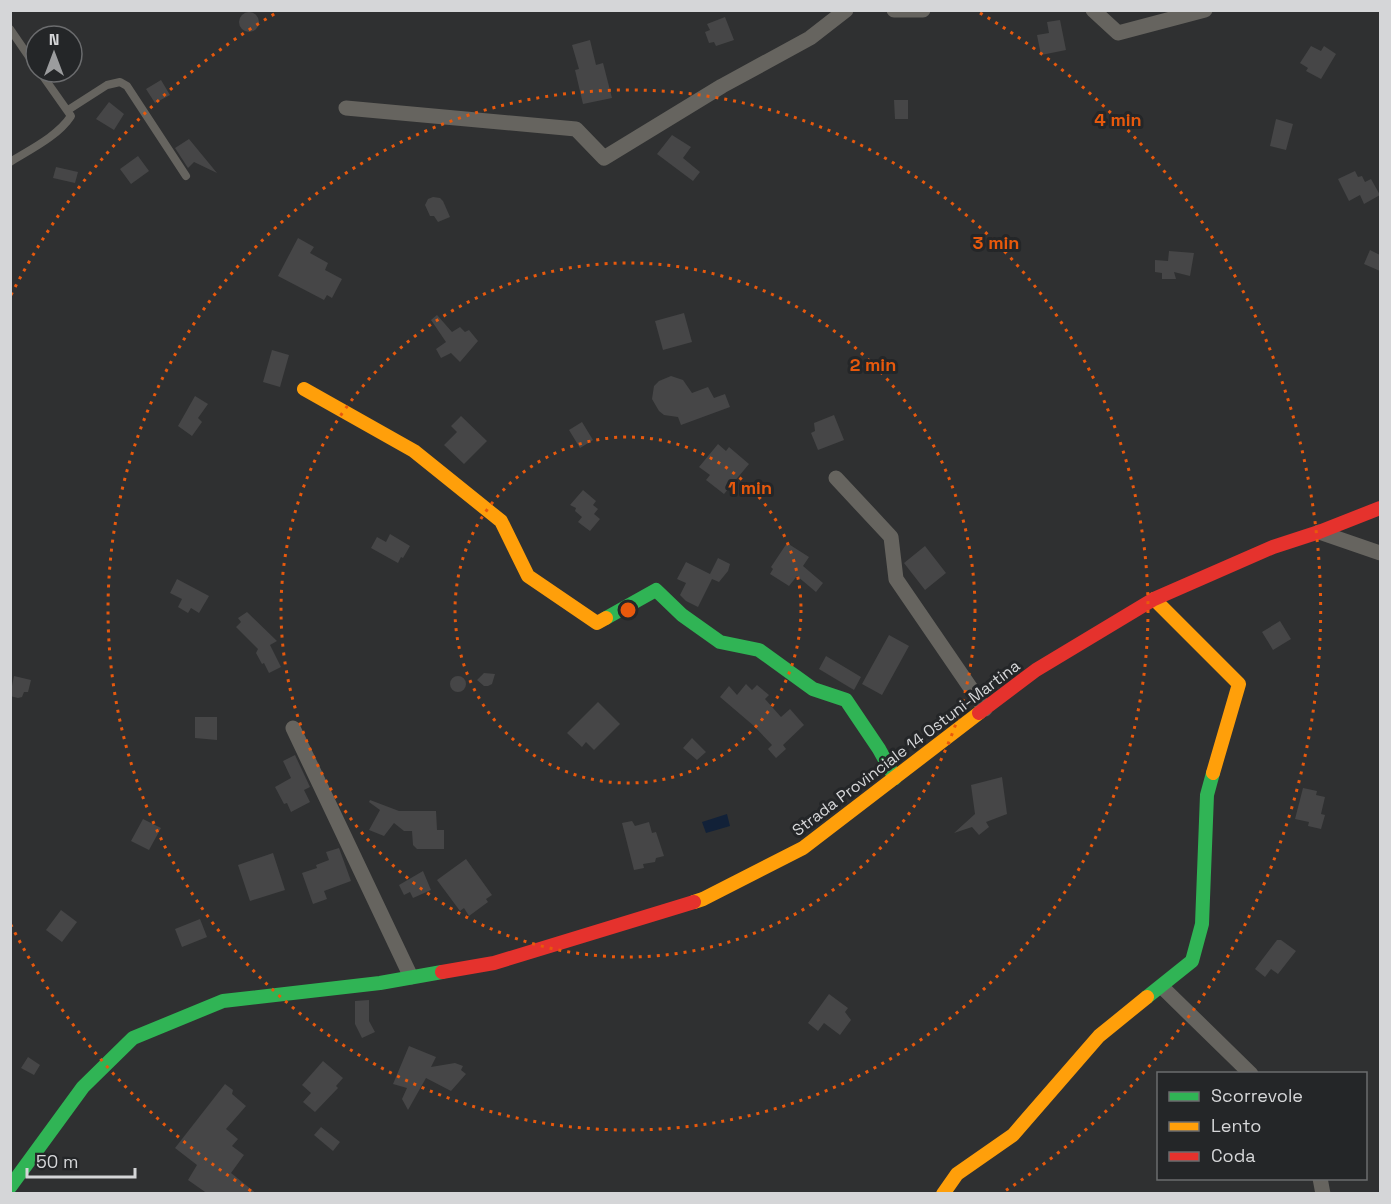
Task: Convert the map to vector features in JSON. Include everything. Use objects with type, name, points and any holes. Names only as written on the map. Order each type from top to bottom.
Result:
[{"type":"main road","points":[[304,389],[423,458],[501,521],[528,576],[597,623],[656,590],[682,615],[720,642],[759,650],[813,688],[846,700],[879,749],[895,778]]},
{"type":"main road","name":"Strada Provinciale 14 Ostuni-Martina","points":[[10,1187],[83,1087],[134,1038],[223,1001],[380,983],[494,963],[703,899],[803,848],[1036,670],[1154,599],[1273,547],[1380,508]]},
{"type":"main road","points":[[943,1194],[957,1174],[1013,1135],[1099,1036],[1192,961],[1202,924],[1207,795],[1239,684],[1154,599]]},
{"type":"street","points":[[346,108],[576,129],[604,158],[722,86],[810,38],[846,10]]},
{"type":"street","points":[[894,10],[923,10]]},
{"type":"street","points":[[1094,10],[1118,33],[1205,10]]},
{"type":"street","points":[[836,478],[891,537],[896,579],[985,709]]},
{"type":"street","points":[[1319,532],[1380,553]]},
{"type":"street","points":[[293,728],[411,977]]},
{"type":"street","points":[[1162,987],[1249,1072]]},
{"type":"lane","points":[[10,30],[24,50]]},
{"type":"lane","points":[[68,110],[107,85],[120,82],[127,86],[186,176]]},
{"type":"lane","points":[[10,162],[66,124],[71,116],[49,84]]},
{"type":"water","points":[[727,814],[730,826],[706,833],[702,822]]},
{"type":"building","points":[[249,12],[256,15],[259,22],[256,29],[249,32],[242,29],[239,22],[242,15]]},
{"type":"building","points":[[725,17],[734,40],[716,46],[714,42],[709,43],[705,32],[710,30],[707,24]]},
{"type":"building","points":[[1060,20],[1066,50],[1041,55],[1037,35],[1049,33],[1047,22]]},
{"type":"building","points":[[590,40],[596,65],[603,63],[612,98],[583,104],[575,70],[579,69],[572,45]]},
{"type":"building","points":[[1311,46],[1321,51],[1324,46],[1336,54],[1321,79],[1306,71],[1308,68],[1300,63]]},
{"type":"building","points":[[161,80],[170,95],[155,103],[146,89]]},
{"type":"building","points":[[894,100],[908,100],[908,119],[895,119]]},
{"type":"building","points":[[109,102],[124,114],[114,130],[96,119]]},
{"type":"building","points":[[1276,119],[1293,124],[1286,150],[1270,146]]},
{"type":"building","points":[[672,135],[691,147],[683,158],[700,172],[693,181],[657,154]]},
{"type":"building","points":[[189,139],[217,173],[194,162],[188,168],[175,148]]},
{"type":"building","points":[[138,156],[149,171],[131,184],[120,169]]},
{"type":"building","points":[[56,167],[78,172],[75,183],[53,178]]},
{"type":"building","points":[[1355,171],[1358,177],[1362,176],[1365,182],[1371,179],[1380,195],[1364,204],[1360,195],[1349,201],[1338,179]]},
{"type":"building","points":[[433,197],[443,201],[450,217],[438,222],[434,216],[430,216],[425,205],[428,199]]},
{"type":"building","points":[[298,238],[314,247],[310,253],[328,263],[325,270],[342,279],[332,298],[327,295],[324,300],[278,276]]},
{"type":"building","points":[[1370,250],[1380,255],[1380,271],[1364,264]]},
{"type":"building","points":[[1169,251],[1194,253],[1190,276],[1174,272],[1176,279],[1162,279],[1162,273],[1155,272],[1155,260],[1168,261]]},
{"type":"building","points":[[684,313],[692,342],[663,350],[655,321]]},
{"type":"building","points":[[437,315],[452,332],[460,327],[465,332],[469,330],[478,341],[460,362],[451,353],[441,358],[436,349],[446,342],[431,320]]},
{"type":"building","points":[[272,350],[289,355],[280,387],[263,382]]},
{"type":"building","points":[[671,376],[683,380],[692,393],[708,387],[714,398],[725,394],[730,407],[681,425],[678,417],[664,415],[659,411],[652,399],[654,386]]},
{"type":"building","points":[[195,396],[208,404],[198,418],[202,422],[192,436],[178,426]]},
{"type":"building","points":[[834,415],[844,440],[818,450],[811,433],[815,431],[814,423]]},
{"type":"building","points":[[461,416],[487,441],[464,464],[444,445],[457,432],[451,426]]},
{"type":"building","points":[[582,422],[593,440],[580,448],[569,430]]},
{"type":"building","points":[[718,444],[726,451],[729,447],[749,464],[724,494],[706,480],[710,475],[699,467]]},
{"type":"building","points":[[583,490],[596,501],[593,505],[598,509],[594,514],[600,519],[590,531],[578,522],[582,517],[575,511],[576,508],[570,505]]},
{"type":"building","points":[[390,534],[410,546],[398,563],[371,548],[377,537],[386,542]]},
{"type":"building","points":[[787,543],[809,557],[803,566],[823,583],[816,592],[797,576],[789,586],[770,574],[773,569],[771,567]]},
{"type":"building","points":[[925,546],[946,573],[925,590],[904,563]]},
{"type":"building","points":[[718,558],[730,564],[728,571],[719,582],[712,579],[698,607],[686,601],[680,595],[686,583],[677,579],[686,562],[710,574]]},
{"type":"building","points":[[177,579],[209,596],[199,613],[191,608],[188,613],[178,607],[182,599],[170,593]]},
{"type":"building","points":[[247,612],[277,641],[270,645],[281,667],[269,673],[256,653],[258,649],[236,627],[241,622],[238,618]]},
{"type":"building","points":[[1280,621],[1291,639],[1273,650],[1262,632]]},
{"type":"building","points":[[889,635],[909,646],[882,695],[862,684]]},
{"type":"building","points":[[826,656],[861,677],[854,690],[819,669]]},
{"type":"building","points":[[484,673],[495,674],[492,684],[488,686],[484,686],[477,680]]},
{"type":"building","points":[[14,676],[31,680],[28,692],[24,692],[22,697],[10,696]]},
{"type":"building","points":[[458,676],[464,678],[466,684],[464,690],[458,692],[452,690],[450,684],[452,678]]},
{"type":"building","points":[[746,684],[752,690],[757,685],[769,695],[765,699],[781,717],[790,709],[804,725],[783,745],[786,749],[776,758],[768,749],[772,745],[720,697],[729,686],[737,695]]},
{"type":"building","points":[[598,702],[620,724],[594,750],[586,742],[582,747],[567,733]]},
{"type":"building","points":[[195,717],[217,717],[217,740],[195,738]]},
{"type":"building","points":[[692,738],[706,752],[697,760],[683,748]]},
{"type":"building","points":[[295,755],[310,787],[304,790],[310,802],[291,812],[275,787],[291,778],[283,761]]},
{"type":"building","points":[[1002,777],[1007,814],[986,822],[989,827],[979,835],[972,827],[954,833],[975,814],[971,785]]},
{"type":"building","points":[[1303,788],[1317,791],[1316,795],[1325,797],[1321,814],[1325,815],[1321,829],[1308,826],[1309,822],[1295,819]]},
{"type":"building","points":[[370,800],[399,811],[436,811],[437,830],[444,830],[444,849],[417,849],[413,845],[412,831],[404,831],[394,823],[384,836],[369,830],[380,810],[369,802]]},
{"type":"building","points":[[143,819],[161,828],[149,850],[131,841]]},
{"type":"building","points":[[632,821],[635,826],[649,822],[652,833],[656,832],[664,856],[656,858],[655,862],[643,864],[644,868],[634,870],[622,823]]},
{"type":"building","points":[[339,848],[351,881],[324,891],[327,899],[313,904],[302,873],[317,868],[316,865],[329,860],[326,852]]},
{"type":"building","points":[[273,853],[285,890],[250,901],[238,865]]},
{"type":"building","points":[[466,859],[492,895],[486,899],[488,902],[469,916],[464,908],[460,911],[437,880]]},
{"type":"building","points":[[423,871],[431,890],[413,898],[410,892],[404,895],[399,885]]},
{"type":"building","points":[[61,910],[77,922],[62,942],[46,930]]},
{"type":"building","points":[[200,919],[207,937],[182,947],[175,929]]},
{"type":"building","points":[[1277,940],[1281,940],[1296,951],[1278,974],[1271,969],[1265,977],[1255,969]]},
{"type":"building","points":[[829,994],[848,1008],[845,1012],[851,1020],[840,1035],[824,1023],[818,1031],[808,1023]]},
{"type":"building","points":[[369,1000],[369,1021],[375,1032],[362,1038],[355,1024],[355,1001]]},
{"type":"building","points":[[409,1046],[436,1057],[431,1067],[455,1063],[463,1066],[461,1070],[466,1074],[451,1091],[426,1078],[408,1110],[402,1099],[407,1088],[393,1084]]},
{"type":"building","points":[[28,1057],[40,1065],[34,1075],[21,1068]]},
{"type":"building","points":[[323,1061],[343,1078],[336,1086],[338,1088],[315,1112],[303,1102],[311,1093],[302,1085]]},
{"type":"building","points":[[225,1084],[233,1090],[232,1094],[246,1106],[226,1129],[238,1139],[232,1146],[244,1155],[231,1173],[257,1194],[208,1194],[188,1180],[197,1165],[175,1148]]},
{"type":"building","points":[[321,1127],[340,1142],[333,1151],[314,1135]]},
{"type":"traffic: fast","points":[[606,618],[656,590],[682,615],[720,642],[759,650],[813,689],[846,700],[879,749],[895,778]]},
{"type":"traffic: fast","points":[[1147,997],[1192,961],[1202,924],[1207,795],[1213,773]]},
{"type":"traffic: fast","points":[[10,1187],[83,1087],[133,1038],[223,1001],[380,983],[442,972]]},
{"type":"traffic: slow","points":[[304,389],[414,451],[501,521],[528,576],[597,623],[606,618]]},
{"type":"traffic: slow","points":[[1154,599],[1239,684],[1213,773]]},
{"type":"traffic: slow","points":[[694,902],[803,848],[979,713]]},
{"type":"traffic: slow","points":[[943,1194],[957,1174],[1013,1135],[1099,1036],[1147,997]]},
{"type":"traffic: jam","points":[[979,713],[1036,670],[1154,599],[1273,547],[1380,508]]},
{"type":"traffic: jam","points":[[442,972],[494,963],[694,902]]}]
